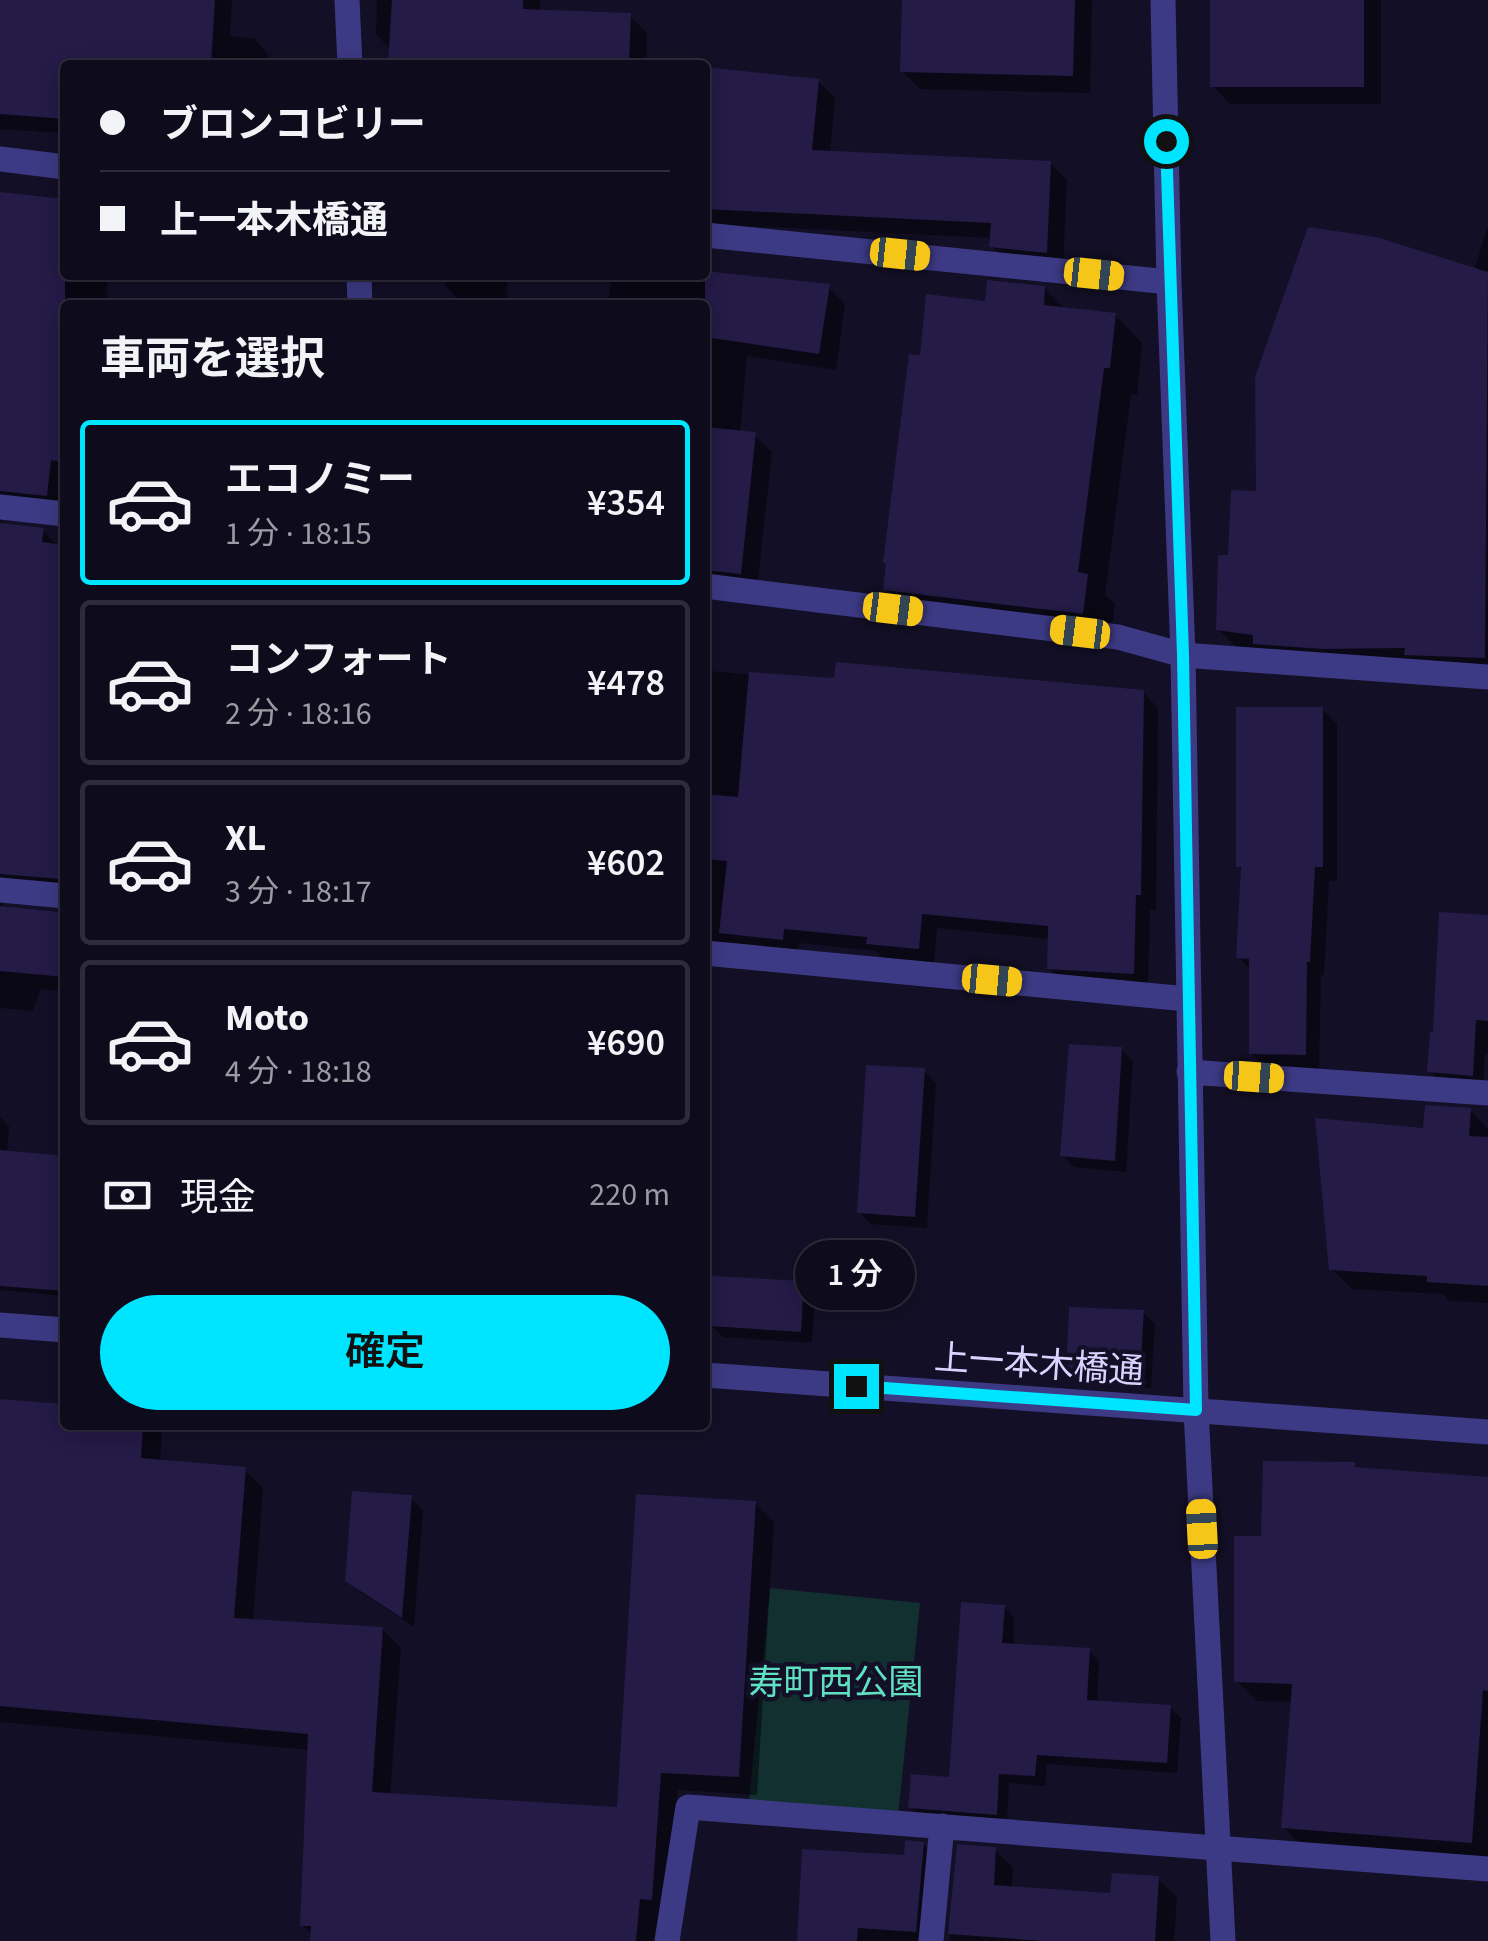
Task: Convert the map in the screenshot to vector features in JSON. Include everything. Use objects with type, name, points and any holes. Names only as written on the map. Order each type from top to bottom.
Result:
[{"type":"street","points":[[347,0],[350,60]]},
{"type":"street","points":[[1163,0],[1183,655],[1196,1410],[1223,1941]]},
{"type":"street","points":[[0,160],[60,166]]},
{"type":"street","points":[[710,236],[1169,282]]},
{"type":"street","points":[[0,507],[60,513]]},
{"type":"street","points":[[710,587],[1118,637],[1183,655],[1488,677]]},
{"type":"street","points":[[0,890],[60,896]]},
{"type":"street","points":[[710,953],[1187,998]]},
{"type":"street","points":[[1189,1072],[1488,1094]]},
{"type":"street","points":[[0,1325],[60,1330]]},
{"type":"street","name":"上一本木橋通","points":[[710,1375],[1488,1432]]},
{"type":"street","points":[[667,1941],[688,1807],[1488,1869]]},
{"type":"street","points":[[931,1941],[942,1826]]},
{"type":"green space","name":"寿町西公園","points":[[770,1588],[920,1603],[898,1816],[749,1801]]},
{"type":"building","points":[[0,0],[215,0],[211,60],[60,60],[60,119],[0,114]]},
{"type":"building","points":[[392,0],[523,0],[523,9],[631,13],[629,60],[388,60]]},
{"type":"building","points":[[902,0],[1075,0],[1073,76],[900,72]]},
{"type":"building","points":[[1210,0],[1364,0],[1364,87],[1210,87]]},
{"type":"building","points":[[710,68],[819,79],[812,150],[1051,161],[1047,253],[989,247],[991,223],[710,209]]},
{"type":"building","points":[[0,192],[60,198],[60,280],[65,280],[65,300],[60,300],[60,461],[51,460],[47,496],[0,491]]},
{"type":"building","points":[[1308,227],[1376,237],[1488,272],[1485,658],[1404,655],[1405,648],[1323,649],[1253,644],[1253,635],[1216,630],[1218,555],[1228,555],[1231,490],[1256,491],[1255,377]]},
{"type":"building","points":[[710,272],[830,284],[819,354],[710,338],[710,300],[705,300],[705,280],[710,280]]},
{"type":"building","points":[[987,280],[1045,286],[1044,305],[1116,313],[1110,368],[1104,368],[1078,572],[1088,574],[1083,614],[883,590],[909,354],[920,355],[926,294],[985,301]]},
{"type":"building","points":[[710,427],[756,432],[741,574],[710,571]]},
{"type":"building","points":[[0,523],[44,528],[42,542],[60,544],[60,879],[0,874]]},
{"type":"building","points":[[836,662],[1144,690],[1141,895],[1136,895],[1134,974],[1047,969],[1048,926],[922,914],[919,949],[866,944],[867,937],[784,929],[783,940],[719,933],[727,861],[710,859],[710,794],[738,797],[749,672],[834,678]]},
{"type":"building","points":[[1236,707],[1323,707],[1323,867],[1315,867],[1307,962],[1306,1055],[1249,1054],[1249,959],[1236,958],[1241,867],[1236,867]]},
{"type":"building","points":[[0,906],[59,912],[60,977],[0,971]]},
{"type":"building","points":[[1439,912],[1488,915],[1488,1021],[1476,1020],[1473,1076],[1427,1072]]},
{"type":"building","points":[[1069,1044],[1122,1047],[1115,1161],[1060,1156]]},
{"type":"building","points":[[866,1065],[925,1068],[915,1217],[857,1213]]},
{"type":"building","points":[[1425,1105],[1471,1108],[1469,1136],[1488,1137],[1488,1286],[1427,1282],[1427,1276],[1329,1270],[1315,1118],[1423,1128]]},
{"type":"building","points":[[0,1150],[60,1156],[60,1291],[0,1286]]},
{"type":"building","points":[[712,1276],[804,1281],[801,1332],[710,1326]]},
{"type":"building","points":[[1069,1307],[1144,1310],[1140,1377],[1066,1373]]},
{"type":"building","points":[[0,1399],[60,1404],[60,1430],[143,1430],[141,1458],[246,1467],[234,1618],[383,1627],[372,1792],[617,1807],[636,1494],[756,1501],[739,1777],[661,1773],[652,1900],[640,1899],[636,1941],[310,1941],[311,1926],[300,1926],[308,1734],[0,1706]]},
{"type":"building","points":[[1263,1461],[1355,1462],[1355,1467],[1488,1477],[1488,1691],[1483,1690],[1472,1843],[1281,1828],[1292,1684],[1234,1682],[1234,1536],[1261,1536]]},
{"type":"building","points":[[352,1491],[412,1495],[402,1618],[345,1581]]},
{"type":"building","points":[[961,1602],[1005,1605],[1002,1643],[1090,1648],[1087,1700],[1171,1705],[1167,1763],[1037,1755],[1035,1776],[999,1774],[997,1815],[908,1808],[911,1774],[949,1777]]},
{"type":"building","points":[[905,1840],[924,1842],[916,1932],[858,1928],[857,1941],[797,1941],[802,1849],[904,1855]]},
{"type":"building","points":[[957,1844],[996,1847],[994,1885],[1110,1893],[1112,1873],[1159,1876],[1155,1941],[1044,1941],[948,1934]]},
{"type":"route","points":[[856,1386],[1196,1410],[1183,655],[1166,141]]}]
